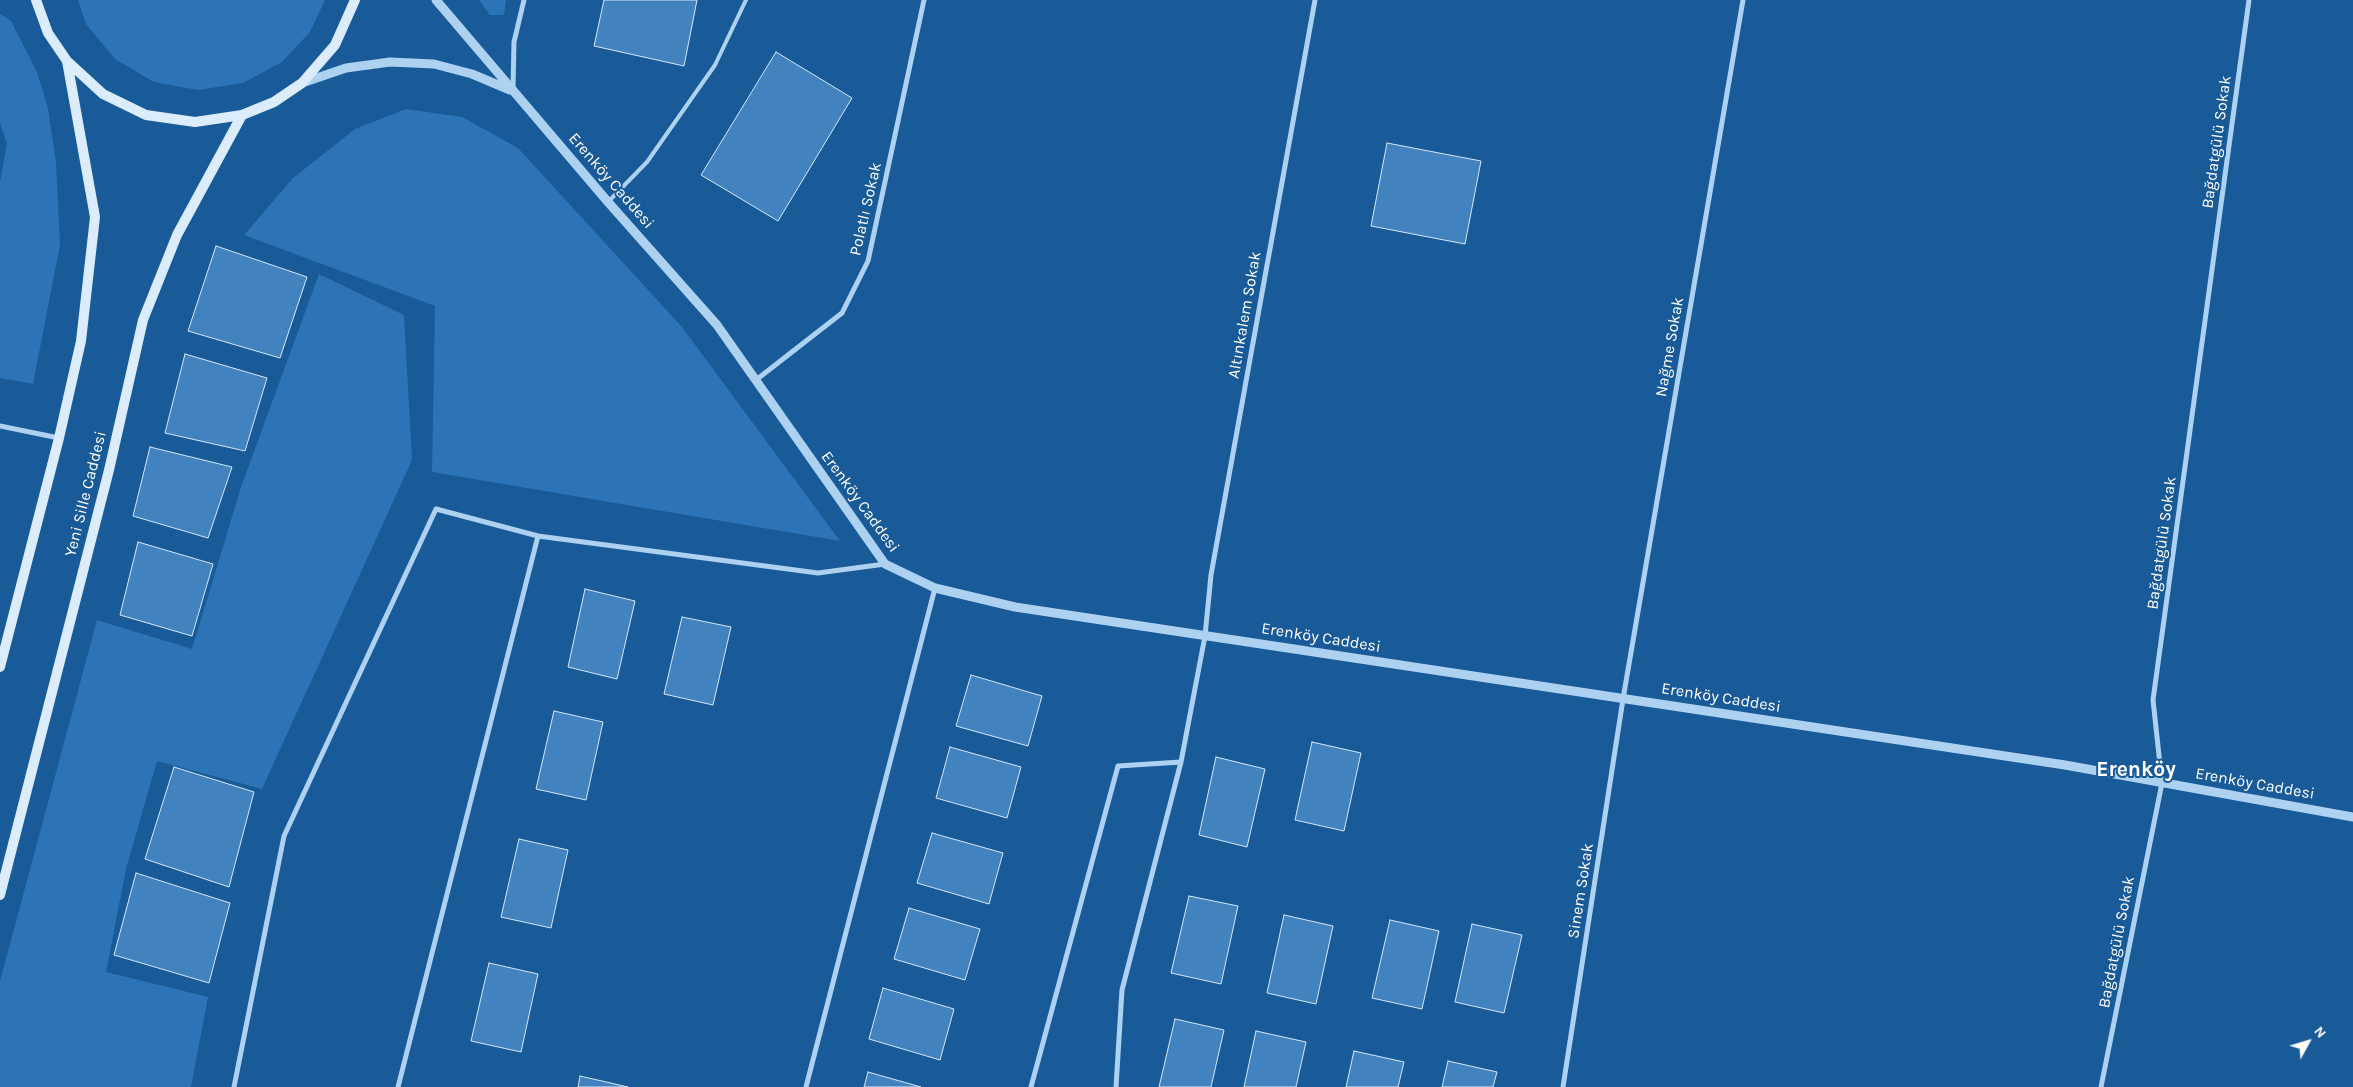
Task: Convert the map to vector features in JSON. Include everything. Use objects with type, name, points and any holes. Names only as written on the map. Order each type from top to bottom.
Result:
[{"type":"main road","points":[[34,1],[48,34],[67,61],[102,94],[146,115],[195,122],[242,115],[274,102],[302,83],[335,45],[355,0]]},
{"type":"main road","points":[[0,668],[59,438],[81,341],[95,217],[67,61]]},
{"type":"main road","name":"Yeni Sille Caddesi","points":[[0,895],[108,470],[143,320],[177,235],[242,115]]},
{"type":"street","name":"Erenköy Caddesi","points":[[436,0],[608,202],[717,325],[885,564],[935,588],[1015,607],[2064,765],[2353,817]]},
{"type":"street","points":[[302,83],[346,68],[390,62],[434,64],[472,74],[513,91],[514,42],[524,0]]},
{"type":"street","name":"Polatlı Sokak","points":[[756,380],[842,313],[868,261],[924,0]]},
{"type":"street","name":"Altınkalem Sokak","points":[[1116,1087],[1122,990],[1181,762],[1206,636],[1210,575],[1315,0]]},
{"type":"street","name":"Nağme Sokak","points":[[1623,699],[1743,0]]},
{"type":"street","name":"Bağdatgülü Sokak","points":[[2101,1087],[2162,783],[2154,700],[2249,0]]},
{"type":"street","points":[[0,426],[59,438]]},
{"type":"street","points":[[234,1087],[284,836],[436,509],[538,536],[818,572],[885,564]]},
{"type":"street","points":[[398,1087],[538,536]]},
{"type":"street","points":[[806,1087],[935,588]]},
{"type":"street","name":"Sinem Sokak","points":[[1563,1087],[1623,699]]},
{"type":"street","points":[[1031,1087],[1118,766],[1181,762]]},
{"type":"lane","points":[[608,202],[647,162],[715,65],[746,0]]},
{"type":"shaded area","points":[[78,0],[325,0],[310,32],[282,62],[243,83],[198,90],[154,82],[115,59],[86,24]]},
{"type":"shaded area","points":[[479,0],[506,0],[504,15],[490,15]]},
{"type":"shaded area","points":[[0,14],[11,21],[37,72],[48,108],[56,162],[60,245],[33,384],[0,378],[0,182],[7,144],[0,123]]},
{"type":"shaded area","points":[[406,109],[462,117],[518,148],[682,327],[840,541],[432,472],[435,306],[244,235],[293,178],[355,129]]},
{"type":"shaded area","points":[[319,274],[404,315],[412,460],[262,789],[157,761],[126,869],[106,972],[208,997],[191,1087],[0,1087],[0,981],[97,620],[192,649],[241,487]]},
{"type":"building","points":[[604,0],[697,0],[684,66],[594,46]]},
{"type":"building","points":[[776,52],[852,98],[778,221],[701,175]]},
{"type":"building","points":[[1387,143],[1481,161],[1465,244],[1371,226]]},
{"type":"building","points":[[216,246],[307,277],[280,358],[188,331]]},
{"type":"building","points":[[185,354],[267,378],[245,451],[165,433]]},
{"type":"building","points":[[150,447],[232,467],[208,538],[133,516]]},
{"type":"building","points":[[138,542],[213,564],[192,636],[120,615]]},
{"type":"building","points":[[585,589],[635,601],[617,679],[568,667]]},
{"type":"building","points":[[682,617],[731,627],[713,705],[664,694]]},
{"type":"building","points":[[971,675],[1042,696],[1028,746],[956,726]]},
{"type":"building","points":[[554,711],[603,722],[586,800],[536,789]]},
{"type":"building","points":[[1312,742],[1361,753],[1344,831],[1295,820]]},
{"type":"building","points":[[950,747],[1021,767],[1007,818],[936,798]]},
{"type":"building","points":[[1216,757],[1265,769],[1247,847],[1199,835]]},
{"type":"building","points":[[174,767],[254,792],[229,887],[145,859]]},
{"type":"building","points":[[932,833],[1003,853],[989,904],[917,883]]},
{"type":"building","points":[[519,839],[568,850],[551,928],[501,917]]},
{"type":"building","points":[[136,873],[230,903],[209,983],[114,955]]},
{"type":"building","points":[[1189,896],[1238,906],[1221,984],[1171,973]]},
{"type":"building","points":[[909,908],[980,929],[965,980],[894,959]]},
{"type":"building","points":[[1284,915],[1333,926],[1316,1004],[1267,993]]},
{"type":"building","points":[[1390,920],[1439,931],[1422,1009],[1372,998]]},
{"type":"building","points":[[1472,924],[1522,935],[1504,1013],[1455,1002]]},
{"type":"building","points":[[489,963],[538,974],[521,1052],[471,1041]]},
{"type":"building","points":[[883,988],[954,1009],[940,1060],[869,1039]]},
{"type":"building","points":[[1175,1019],[1224,1030],[1211,1087],[1159,1087]]},
{"type":"building","points":[[1256,1031],[1306,1042],[1296,1087],[1244,1087]]},
{"type":"building","points":[[1354,1051],[1404,1062],[1398,1087],[1346,1087]]},
{"type":"building","points":[[1448,1061],[1497,1072],[1493,1087],[1442,1087]]},
{"type":"building","points":[[868,1072],[921,1087],[864,1087]]},
{"type":"building","points":[[580,1076],[628,1087],[578,1087]]},
{"type":"district","name":"Erenköy","points":[[2136,770]]}]
